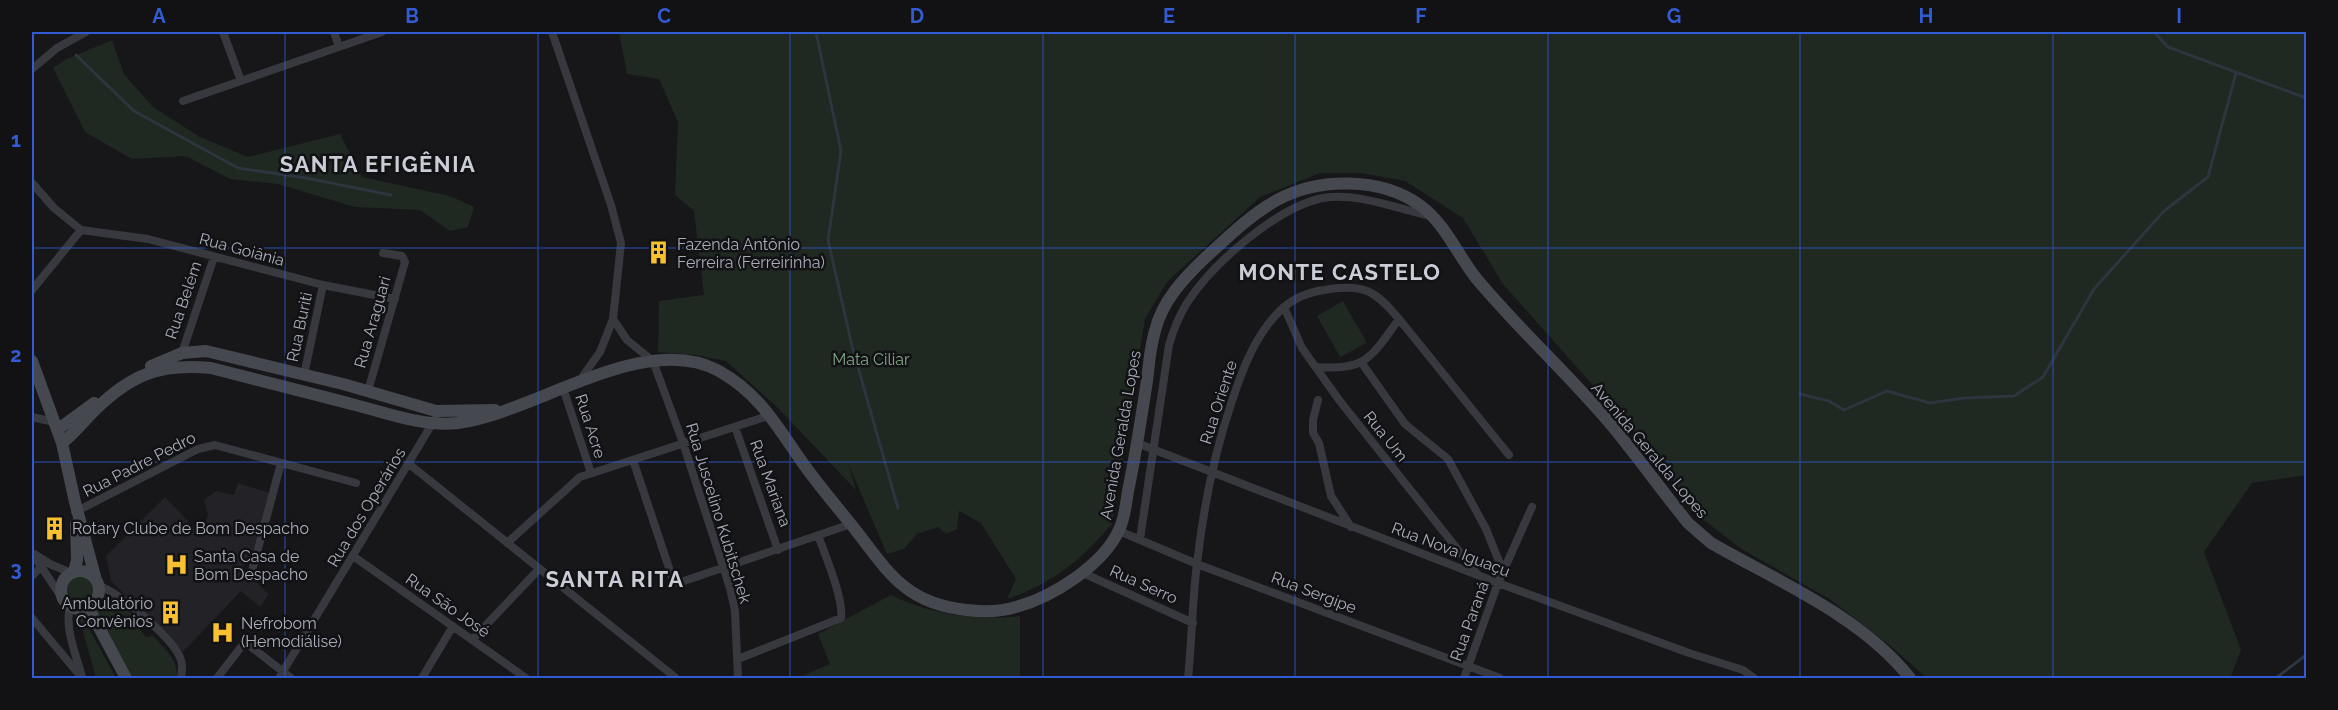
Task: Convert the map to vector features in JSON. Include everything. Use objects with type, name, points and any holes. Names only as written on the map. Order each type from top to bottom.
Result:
[{"type":"main road","name":"Avenida Geralda Lopes","points":[[435,417],[451,424],[481,419],[580,381],[640,364],[661,359],[697,361],[717,370],[756,398],[771,415],[803,464],[906,589],[921,599],[941,607],[986,612],[1017,607],[1057,590],[1083,573],[1119,531],[1137,443],[1155,327],[1172,293],[1229,235],[1279,198],[1302,189],[1332,184],[1362,184],[1388,188],[1416,202],[1435,217],[1474,275],[1613,427],[1688,523],[1711,543],[1850,621],[1910,678]]},
{"type":"main road","points":[[56,426],[143,372],[182,353],[206,351],[368,391],[435,417]]},
{"type":"main road","points":[[32,361],[34,381],[62,443],[76,509],[97,583],[97,598],[88,607],[76,609],[66,602],[61,585],[63,579],[72,572],[78,552],[76,509]]},
{"type":"main road","points":[[62,443],[73,435],[106,399],[143,372],[179,366],[212,368],[435,417]]},
{"type":"main road","points":[[72,572],[86,572],[97,583]]},
{"type":"main road","points":[[88,607],[126,678]]},
{"type":"street","points":[[32,69],[57,48],[86,32]]},
{"type":"street","points":[[224,32],[241,81]]},
{"type":"street","points":[[334,32],[339,47]]},
{"type":"street","points":[[183,101],[382,32]]},
{"type":"street","points":[[552,32],[619,232],[621,253],[613,319],[600,352],[580,381]]},
{"type":"street","points":[[32,183],[54,208],[81,230],[32,290]]},
{"type":"street","name":"Avenida Geralda Lopes","points":[[1140,539],[1169,345],[1187,303],[1210,275],[1255,233],[1292,208],[1324,198],[1353,198],[1435,217]]},
{"type":"street","name":"Rua Goiânia","points":[[81,230],[148,239],[323,285],[395,299]]},
{"type":"street","name":"Rua Araguari","points":[[368,391],[405,262],[402,256],[383,253]]},
{"type":"street","name":"Rua Belém","points":[[179,366],[214,257]]},
{"type":"street","name":"Rua Buriti","points":[[304,375],[323,285]]},
{"type":"street","name":"Rua Oriente","points":[[1188,678],[1197,564],[1212,473],[1223,430],[1239,380],[1264,330],[1284,307],[1314,292],[1333,288],[1374,292],[1399,319],[1509,455]]},
{"type":"street","name":"Rua Um","points":[[1284,307],[1297,338],[1356,423],[1479,576]]},
{"type":"street","points":[[613,319],[627,340],[653,361]]},
{"type":"street","points":[[1316,367],[1352,367],[1361,362],[1380,347],[1399,319]]},
{"type":"street","name":"Rua Juscelino Kubitschek","points":[[653,361],[683,443],[735,611],[738,678]]},
{"type":"street","points":[[1361,362],[1405,424],[1448,459],[1486,529],[1503,571]]},
{"type":"street","name":"Rua Acre","points":[[563,388],[591,473]]},
{"type":"street","points":[[1318,400],[1313,420],[1313,433],[1319,443],[1332,496],[1352,527]]},
{"type":"street","points":[[507,543],[580,477],[771,415]]},
{"type":"street","points":[[32,417],[56,426]]},
{"type":"street","name":"Rua dos Operários","points":[[281,675],[435,417]]},
{"type":"street","name":"Rua Mariana","points":[[735,427],[778,550]]},
{"type":"street","name":"Rua Nova Iguaçu","points":[[1137,443],[1479,576],[1689,653],[1743,670],[1754,678]]},
{"type":"street","name":"Rua Padre Pedro","points":[[76,509],[206,446],[215,445],[356,483]]},
{"type":"street","points":[[633,460],[672,577],[678,583],[851,524]]},
{"type":"street","points":[[252,571],[281,464]]},
{"type":"street","points":[[409,464],[676,678]]},
{"type":"street","name":"Rua Paraná","points":[[1464,678],[1498,583],[1532,507]]},
{"type":"street","name":"Rua Sergipe","points":[[1119,531],[1197,564],[1500,678]]},
{"type":"street","points":[[738,659],[841,618],[842,610],[818,536]]},
{"type":"street","points":[[32,553],[50,564],[72,572]]},
{"type":"street","points":[[32,553],[66,602],[82,678]]},
{"type":"street","name":"Rua São José","points":[[353,556],[526,678]]},
{"type":"street","points":[[32,576],[41,567]]},
{"type":"street","points":[[472,640],[539,569]]},
{"type":"street","name":"Rua Serro","points":[[1083,573],[1193,623]]},
{"type":"street","points":[[97,583],[133,606],[175,649],[182,662],[181,678]]},
{"type":"street","points":[[32,618],[82,678]]},
{"type":"street","points":[[423,678],[453,626]]},
{"type":"street","points":[[217,678],[245,642],[281,675],[291,678]]},
{"type":"shaded area","name":"Santa Casa de Bom Despacho","points":[[238,483],[270,493],[250,560],[241,568],[269,594],[260,607],[241,591],[183,652],[111,581],[106,556],[165,497],[202,536],[208,514],[204,500],[216,491],[234,495]]},
{"type":"green space","name":"Mata Ciliar","points":[[619,32],[2306,32],[2306,475],[2252,483],[2204,552],[2241,650],[2230,678],[1927,678],[1887,643],[1831,600],[1740,548],[1691,510],[1663,464],[1503,284],[1463,218],[1405,181],[1360,173],[1320,173],[1260,197],[1167,282],[1145,319],[1112,524],[1089,549],[1065,569],[1039,586],[1007,599],[1016,579],[981,523],[959,511],[957,529],[946,534],[938,527],[917,534],[904,549],[887,554],[848,463],[856,490],[778,408],[726,361],[695,355],[658,352],[659,301],[704,295],[694,211],[675,195],[678,122],[659,79],[627,74]]},
{"type":"green space","points":[[112,40],[124,74],[153,107],[200,137],[248,157],[340,134],[362,177],[450,196],[474,207],[468,227],[450,231],[420,210],[355,207],[278,184],[230,179],[186,156],[132,159],[85,132],[53,68],[65,60]]},
{"type":"green space","points":[[1343,301],[1367,343],[1340,357],[1317,316]]},
{"type":"green space","points":[[80,573],[92,578],[97,590],[92,602],[80,607],[68,602],[63,590],[68,578]]},
{"type":"green space","points":[[107,595],[132,613],[129,617],[146,637],[153,636],[166,650],[175,665],[177,678],[133,678],[95,611]]},
{"type":"green space","points":[[891,595],[921,607],[970,617],[1020,616],[1020,678],[807,678],[804,675],[830,664],[818,634]]},
{"type":"green space","points":[[82,616],[116,678],[96,678],[79,617]]},
{"type":"waterway","points":[[816,32],[841,151],[828,240],[852,346],[898,508]]},
{"type":"waterway","points":[[2154,32],[2168,47],[2306,98]]},
{"type":"waterway","points":[[76,55],[134,111],[238,168],[306,178],[391,195]]},
{"type":"waterway","points":[[1800,394],[1829,401],[1844,410],[1887,391],[1930,403],[1965,398],[2014,396],[2043,377],[2094,289],[2164,211],[2208,177],[2236,73]]},
{"type":"waterway","points":[[2276,678],[2306,655]]},
{"type":"place","name":"Fazenda Antônio Ferreira (Ferreirinha)","points":[[659,253]]},
{"type":"place","name":"Rotary Clube de Bom Despacho","points":[[54,528]]},
{"type":"place","name":"Santa Casa de Bom Despacho","points":[[176,565]]},
{"type":"place","name":"Ambulatório Convênios","points":[[171,612]]},
{"type":"place","name":"Nefrobom (Hemodiálise)","points":[[223,632]]},
{"type":"district","name":"SANTA EFIGÊNIA","points":[[378,164]]},
{"type":"district","name":"MONTE CASTELO","points":[[1340,272]]},
{"type":"district","name":"SANTA RITA","points":[[615,579]]}]
